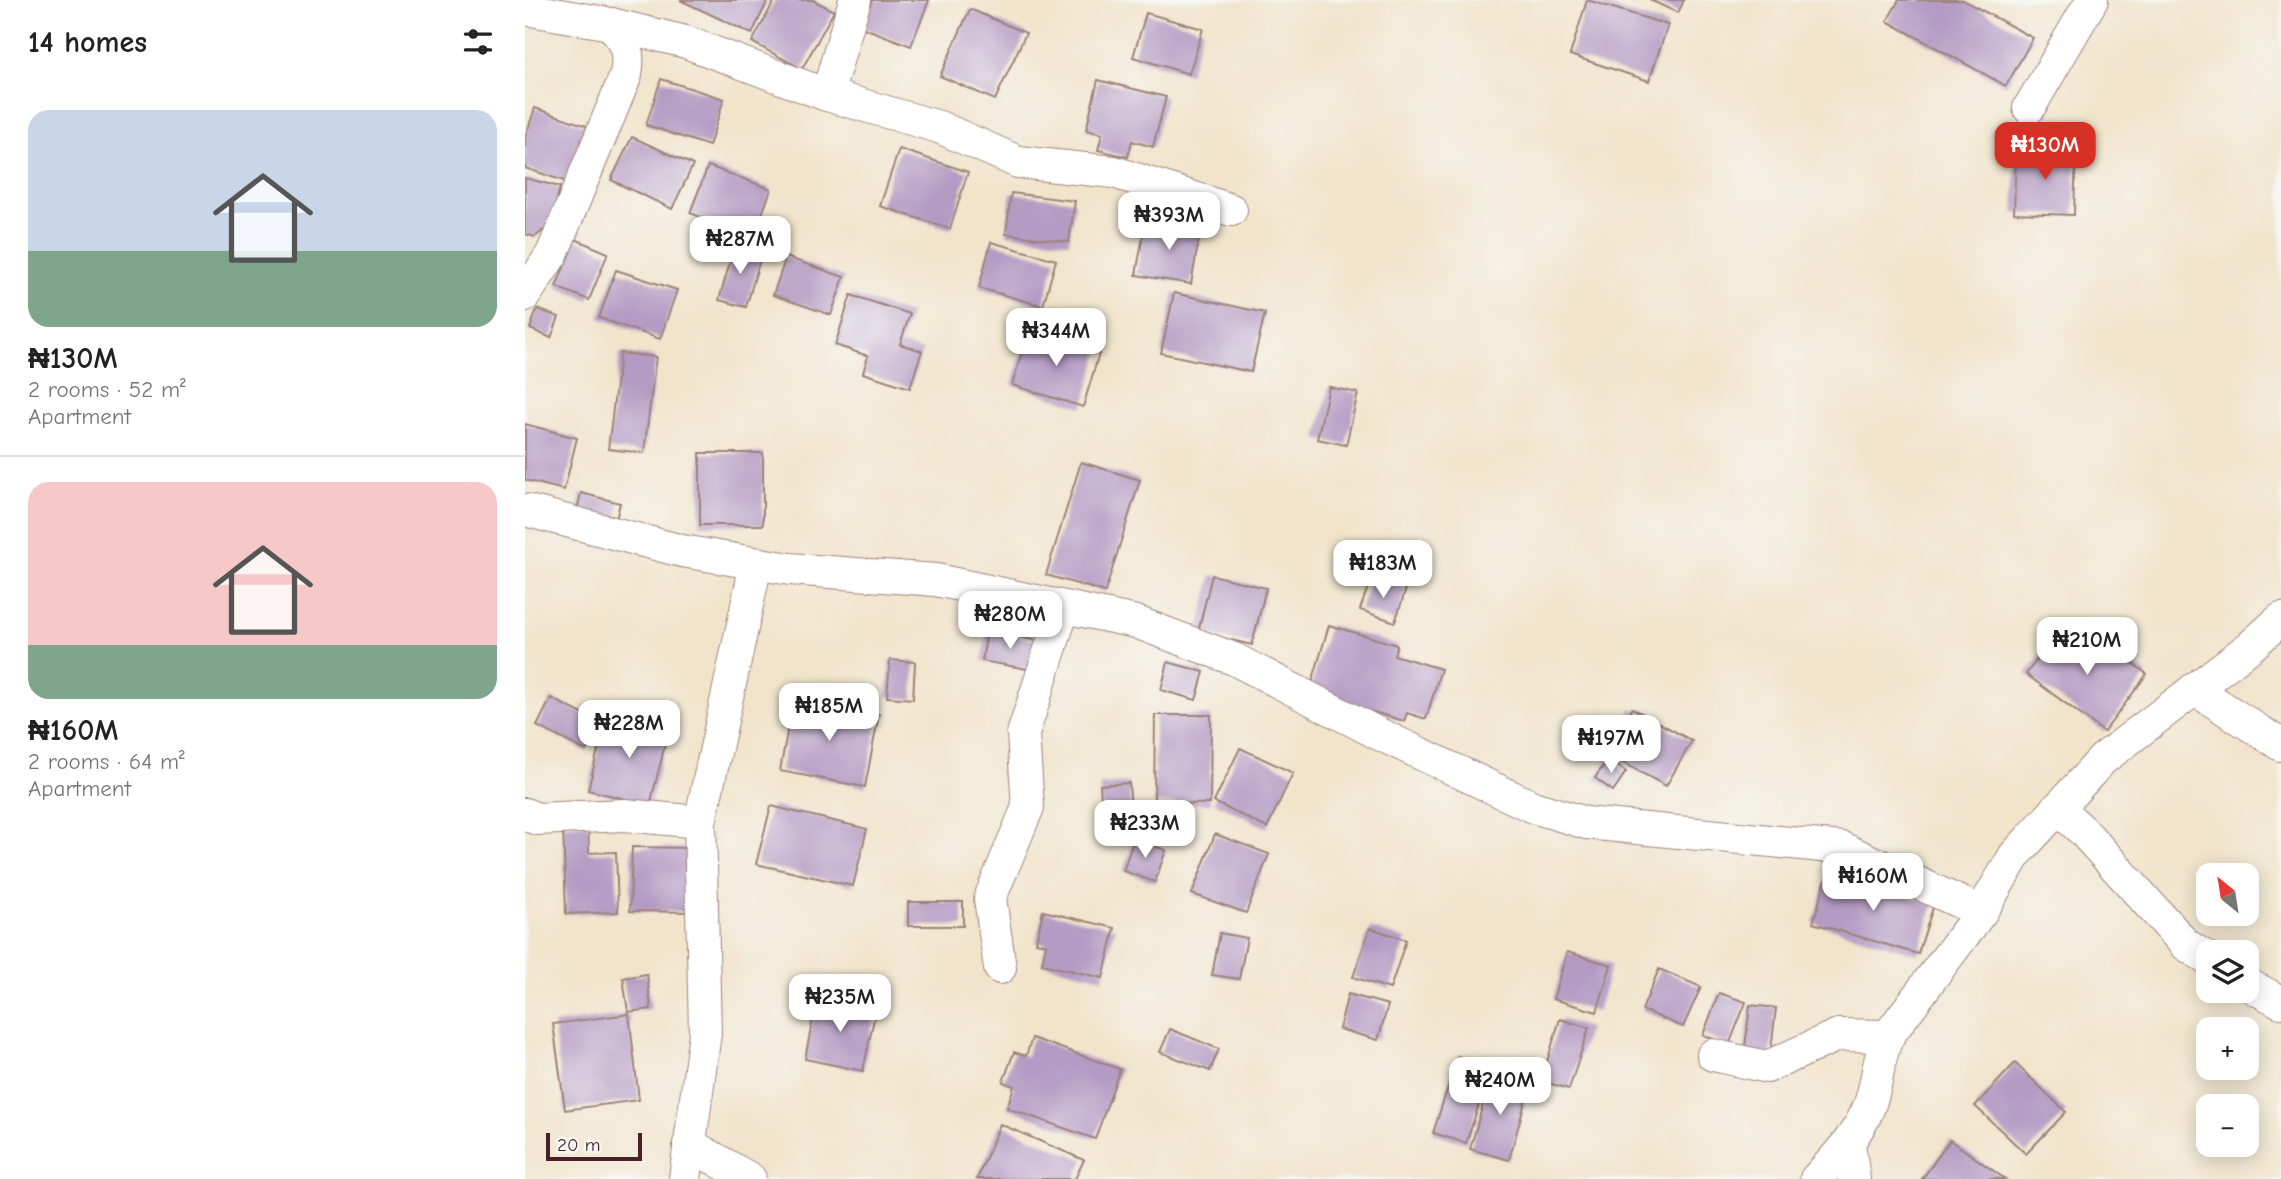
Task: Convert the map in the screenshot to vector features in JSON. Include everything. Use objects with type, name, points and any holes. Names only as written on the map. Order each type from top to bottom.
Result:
[{"type":"street","points":[[827,95],[856,0]]},
{"type":"street","points":[[2029,108],[2092,0]]},
{"type":"street","points":[[525,9],[611,24],[686,42],[827,95],[939,127],[1019,162],[1114,172],[1231,210]]},
{"type":"street","points":[[525,295],[552,254],[626,75],[629,56],[624,40],[611,24]]},
{"type":"street","points":[[525,510],[682,551],[790,569],[936,580],[1063,609],[1136,622],[1234,659],[1379,734],[1533,807],[1586,823],[1842,848],[1980,912]]},
{"type":"street","points":[[685,1179],[705,1033],[700,822],[756,564]]},
{"type":"street","points":[[1000,968],[990,898],[1028,807],[1023,734],[1063,609]]},
{"type":"street","points":[[1816,1179],[1849,1143],[1868,1109],[1888,1036],[1980,912],[2015,855],[2103,759],[2281,619]]},
{"type":"street","points":[[2194,690],[2281,745]]},
{"type":"street","points":[[2057,808],[2092,840],[2186,945],[2196,951]]},
{"type":"street","points":[[525,814],[537,820],[624,815],[700,822]]},
{"type":"street","points":[[2259,990],[2281,1002]]},
{"type":"street","points":[[1713,1055],[1767,1067],[1838,1035],[1888,1036]]},
{"type":"street","points":[[1849,1143],[1854,1179]]},
{"type":"street","points":[[689,1144],[750,1179]]},
{"type":"building","points":[[680,0],[768,0],[752,34]]},
{"type":"building","points":[[775,0],[813,0],[834,11],[802,69],[752,42]]},
{"type":"building","points":[[872,0],[929,0],[911,46],[861,27]]},
{"type":"building","points":[[1587,0],[1668,25],[1649,81],[1570,55]]},
{"type":"building","points":[[1650,0],[1684,0],[1678,13]]},
{"type":"building","points":[[1899,0],[1963,0],[2033,38],[2006,86],[1887,21]]},
{"type":"building","points":[[970,9],[1026,33],[995,100],[940,76]]},
{"type":"building","points":[[1146,13],[1203,29],[1189,74],[1133,57]]},
{"type":"building","points":[[661,79],[724,99],[709,146],[646,125]]},
{"type":"building","points":[[1098,80],[1166,97],[1153,147],[1132,141],[1128,157],[1098,150],[1102,134],[1086,130]]},
{"type":"building","points":[[535,108],[587,126],[567,182],[525,168],[525,138]]},
{"type":"building","points":[[632,137],[693,165],[672,209],[611,180]]},
{"type":"building","points":[[899,149],[968,172],[950,229],[880,206]]},
{"type":"building","points":[[2016,149],[2076,151],[2074,215],[2014,213]]},
{"type":"building","points":[[708,166],[771,189],[754,237],[690,213]]},
{"type":"building","points":[[525,178],[560,187],[550,225],[535,237],[525,234]]},
{"type":"building","points":[[1011,193],[1075,201],[1069,242],[1006,234]]},
{"type":"building","points":[[1146,219],[1201,228],[1191,284],[1136,275]]},
{"type":"building","points":[[575,239],[608,253],[589,300],[556,287]]},
{"type":"building","points":[[991,242],[1056,260],[1043,306],[979,288]]},
{"type":"building","points":[[735,245],[762,253],[746,307],[719,300]]},
{"type":"building","points":[[786,257],[844,277],[831,315],[773,295]]},
{"type":"building","points":[[616,270],[677,290],[660,339],[599,318]]},
{"type":"building","points":[[1174,293],[1265,313],[1251,372],[1161,353]]},
{"type":"building","points":[[851,295],[910,314],[900,344],[922,351],[910,388],[863,373],[868,356],[835,345]]},
{"type":"building","points":[[537,309],[559,317],[551,338],[530,329]]},
{"type":"building","points":[[1029,329],[1100,350],[1083,407],[1012,385]]},
{"type":"building","points":[[620,353],[656,357],[644,453],[608,449]]},
{"type":"building","points":[[1329,387],[1358,393],[1346,445],[1317,439]]},
{"type":"building","points":[[525,424],[577,438],[564,490],[525,480]]},
{"type":"building","points":[[700,453],[763,453],[763,525],[700,525]]},
{"type":"building","points":[[1081,462],[1140,480],[1105,592],[1046,575]]},
{"type":"building","points":[[581,493],[620,503],[614,528],[575,519]]},
{"type":"building","points":[[1212,575],[1266,588],[1252,645],[1198,632]]},
{"type":"building","points":[[1371,578],[1406,589],[1395,622],[1360,610]]},
{"type":"building","points":[[1329,625],[1397,645],[1394,655],[1441,669],[1426,719],[1407,713],[1404,721],[1309,693]]},
{"type":"building","points":[[2062,627],[2092,650],[2100,639],[2147,674],[2104,732],[2026,674]]},
{"type":"building","points":[[987,631],[1039,641],[1033,670],[982,661]]},
{"type":"building","points":[[890,660],[915,662],[913,699],[887,697]]},
{"type":"building","points":[[1168,662],[1204,672],[1196,700],[1161,690]]},
{"type":"building","points":[[551,698],[600,723],[586,751],[537,726]]},
{"type":"building","points":[[793,699],[879,714],[865,787],[780,771]]},
{"type":"building","points":[[1632,708],[1692,741],[1666,786],[1607,754]]},
{"type":"building","points":[[607,714],[669,729],[650,805],[588,790]]},
{"type":"building","points":[[1155,715],[1211,715],[1210,804],[1154,803]]},
{"type":"building","points":[[1240,748],[1293,773],[1267,828],[1214,802]]},
{"type":"building","points":[[1608,759],[1626,772],[1613,791],[1595,778]]},
{"type":"building","points":[[1129,783],[1132,823],[1103,826],[1100,785]]},
{"type":"building","points":[[771,806],[867,829],[853,886],[756,864]]},
{"type":"building","points":[[588,824],[589,853],[616,852],[618,912],[566,914],[563,825]]},
{"type":"building","points":[[1215,834],[1269,854],[1246,913],[1192,894]]},
{"type":"building","points":[[1134,839],[1166,850],[1155,882],[1123,871]]},
{"type":"building","points":[[632,847],[692,848],[690,912],[630,911]]},
{"type":"building","points":[[1828,872],[1934,904],[1918,954],[1813,923]]},
{"type":"building","points":[[908,902],[963,902],[963,926],[908,926]]},
{"type":"building","points":[[1043,911],[1115,928],[1103,978],[1042,964],[1046,944],[1036,942]]},
{"type":"building","points":[[1370,928],[1406,940],[1390,989],[1353,977]]},
{"type":"building","points":[[1220,933],[1247,938],[1239,979],[1212,975]]},
{"type":"building","points":[[1567,952],[1611,965],[1597,1012],[1553,999]]},
{"type":"building","points":[[1659,969],[1701,987],[1683,1027],[1642,1010]]},
{"type":"building","points":[[647,974],[651,1009],[628,1012],[623,978]]},
{"type":"building","points":[[1719,993],[1746,1002],[1729,1045],[1703,1035]]},
{"type":"building","points":[[1348,994],[1388,1005],[1378,1040],[1339,1029]]},
{"type":"building","points":[[817,998],[876,1009],[863,1071],[805,1059]]},
{"type":"building","points":[[1750,1005],[1776,1008],[1770,1058],[1744,1056]]},
{"type":"building","points":[[629,1014],[639,1100],[565,1110],[553,1024]]},
{"type":"building","points":[[1560,1019],[1589,1028],[1569,1089],[1541,1081]]},
{"type":"building","points":[[1170,1029],[1219,1049],[1210,1071],[1160,1052]]},
{"type":"building","points":[[1032,1038],[1120,1069],[1095,1139],[1007,1108],[1014,1086],[1003,1082],[1014,1052],[1026,1056]]},
{"type":"building","points":[[1458,1056],[1492,1066],[1466,1143],[1433,1133]]},
{"type":"building","points":[[2015,1063],[2066,1112],[2026,1154],[1975,1106]]},
{"type":"building","points":[[1492,1074],[1530,1084],[1509,1160],[1470,1149]]},
{"type":"building","points":[[1000,1124],[1084,1160],[1075,1179],[977,1179]]},
{"type":"building","points":[[1950,1140],[2005,1179],[1922,1179]]}]
